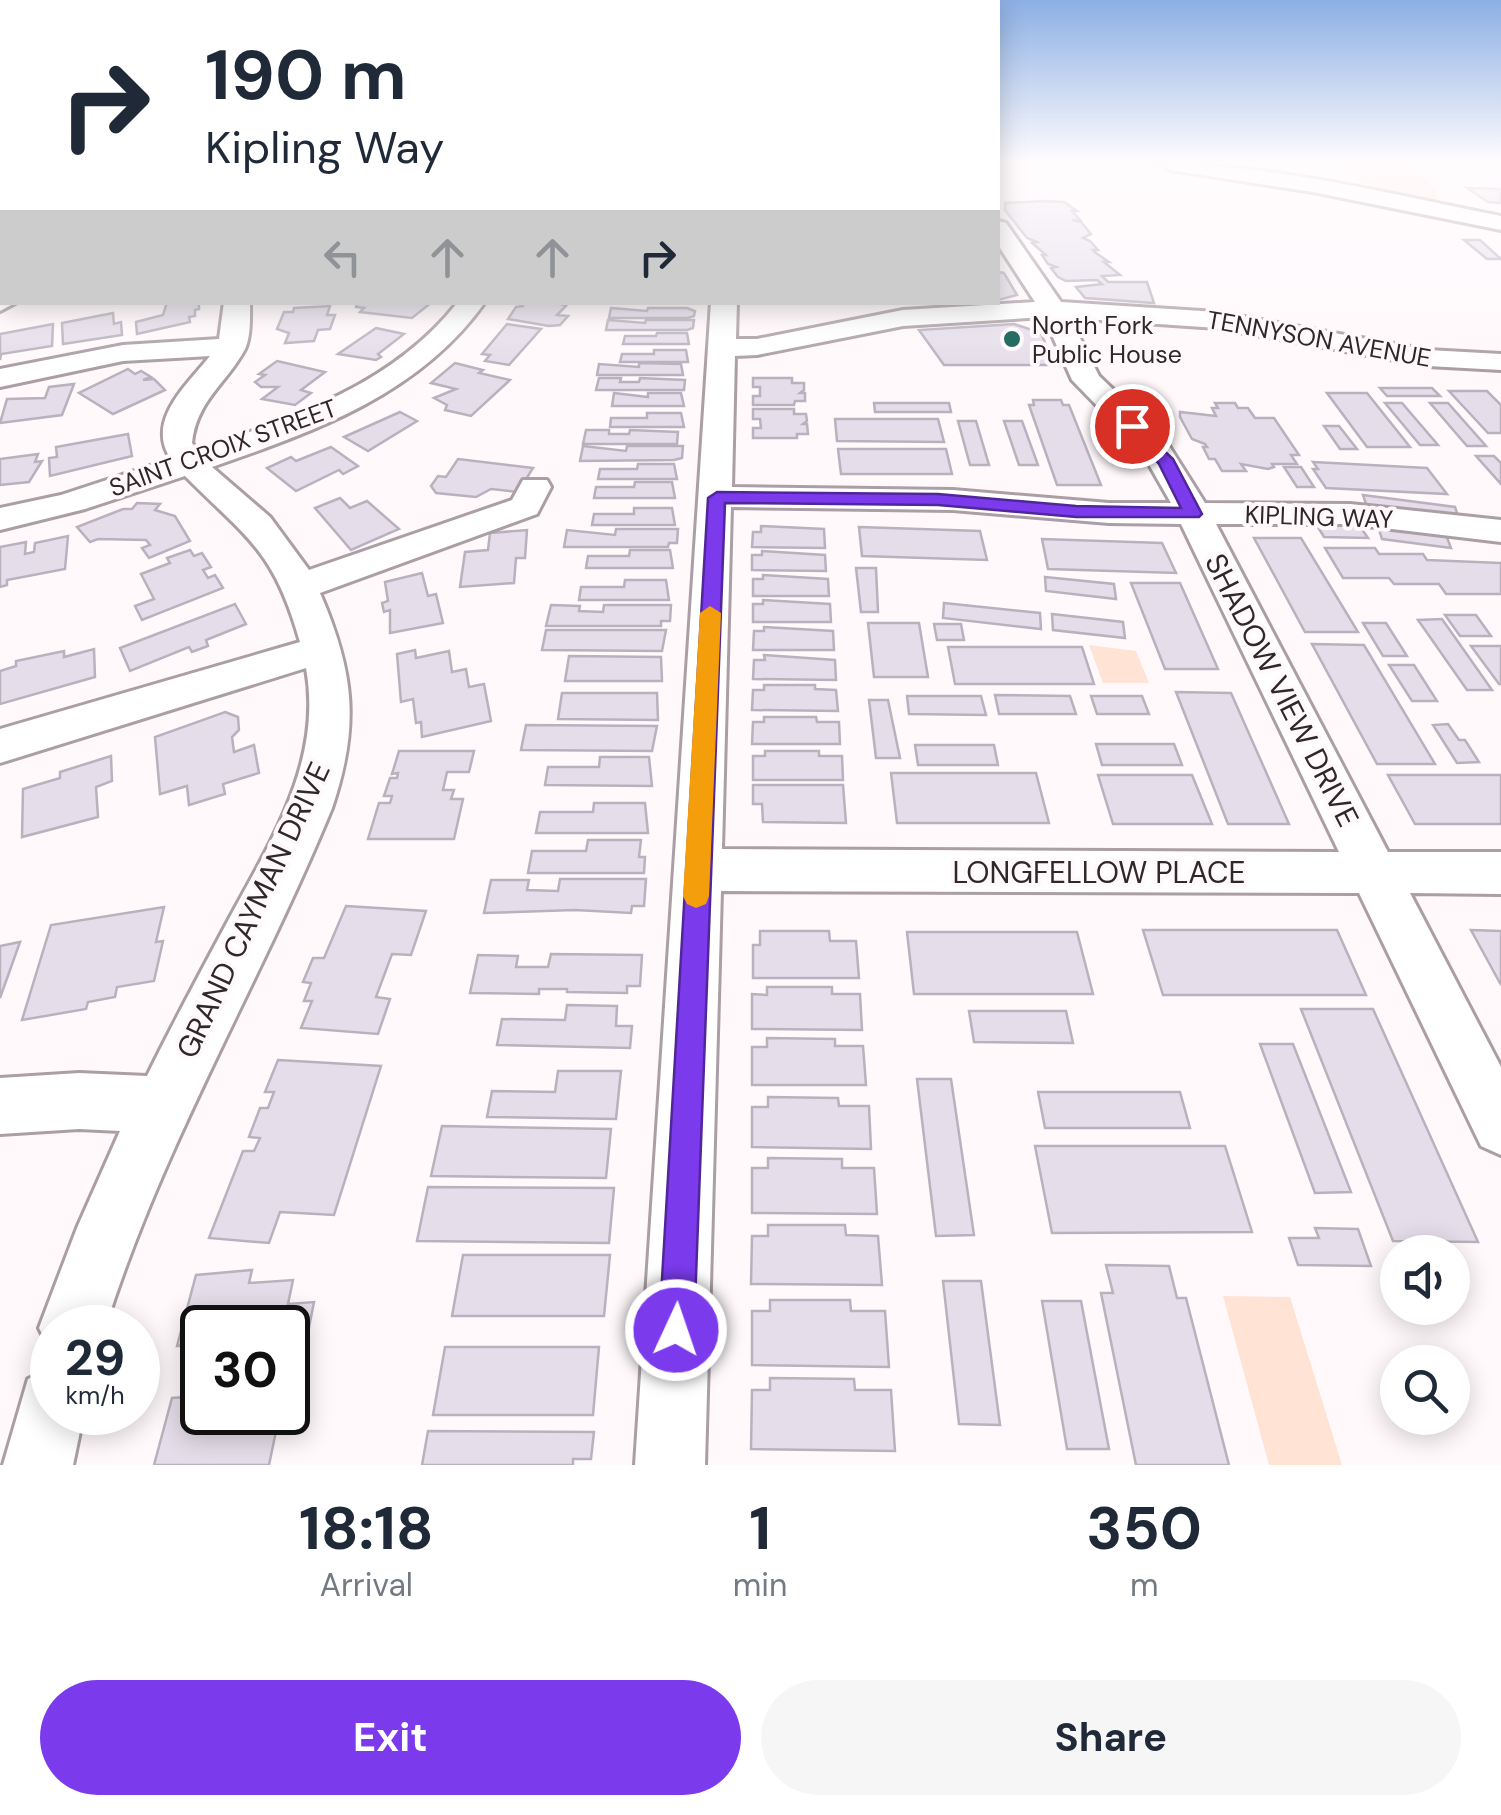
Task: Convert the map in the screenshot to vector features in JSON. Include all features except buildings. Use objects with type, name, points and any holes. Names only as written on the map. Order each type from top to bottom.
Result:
[{"type":"street","name":"SHADOW VIEW DRIVE","points":[[1001,232],[1053,310],[1086,380],[1161,454],[1496,1106]]},
{"type":"street","name":"SAINT CROIX STREET","points":[[0,520],[69,504],[190,464],[332,410],[397,374],[448,334],[470,305]]},
{"type":"street","name":"TENNYSON AVENUE","points":[[722,325],[752,348],[903,318],[1053,310],[1236,322],[1428,358],[1499,363]]},
{"type":"street","points":[[190,464],[176,443],[178,426],[235,324]]},
{"type":"street","points":[[0,378],[123,353],[235,324]]},
{"type":"street","points":[[670,1465],[722,325]]},
{"type":"street","name":"GRAND CAYMAN DRIVE","points":[[80,1305],[110,1220],[162,1105],[278,870],[320,772],[331,720],[320,650],[287,561],[252,517],[190,464]]},
{"type":"street","points":[[299,587],[525,507],[535,487]]},
{"type":"street","name":"KIPLING WAY","points":[[717,498],[938,499],[1076,511],[1350,514],[1501,530]]},
{"type":"street","points":[[0,746],[320,650]]},
{"type":"street","name":"LONGFELLOW PLACE","points":[[698,870],[1501,873]]},
{"type":"street","points":[[0,1106],[80,1101],[162,1105]]},
{"type":"street","points":[[38,1465],[45,1435]]},
{"type":"shaded area","points":[[1089,645],[1136,651],[1149,683],[1103,683]]},
{"type":"shaded area","points":[[1223,1296],[1290,1297],[1342,1465],[1269,1465]]},
{"type":"slow traffic","points":[[696,896],[710,613]]},
{"type":"place","name":"North Fork Public House","points":[[1012,339]]},
{"type":"route","points":[[676,1330],[717,498],[938,499],[1076,511],[1193,514],[1167,462],[1132,426]]}]
